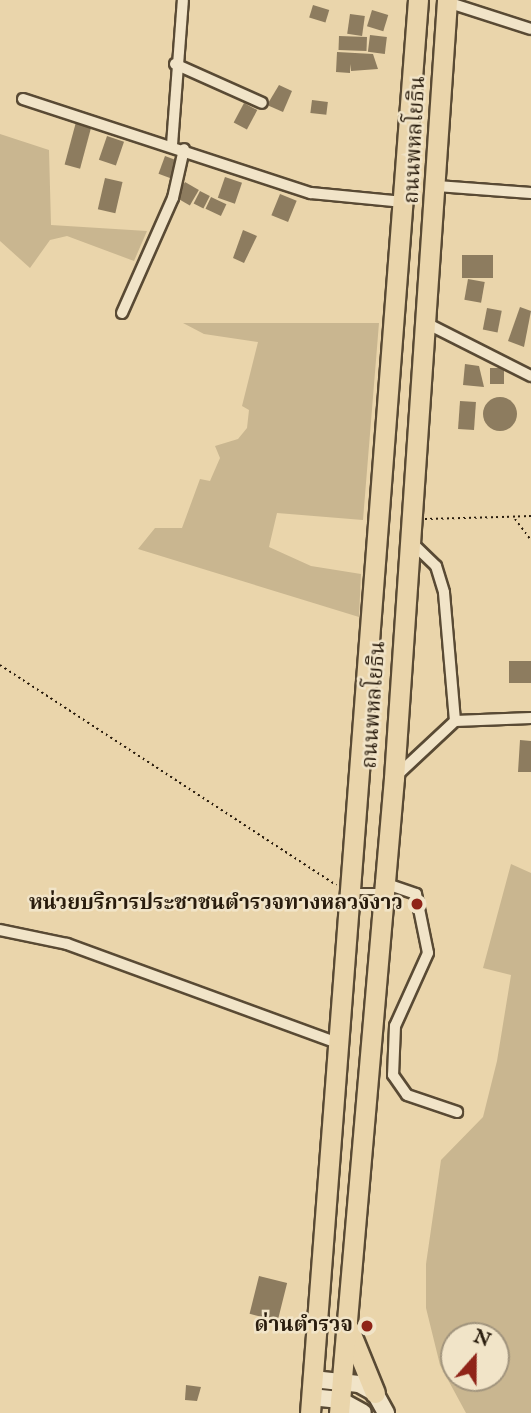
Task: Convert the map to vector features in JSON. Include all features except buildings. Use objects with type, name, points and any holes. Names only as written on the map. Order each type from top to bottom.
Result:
[{"type":"highway","name":"ถนนพหลโยธิน","points":[[311,1396],[352,893],[418,0]]},
{"type":"highway","name":"ถนนพหลโยธิน","points":[[340,1398],[381,887],[394,778],[424,322],[438,186],[447,1]]},
{"type":"highway","points":[[346,1322],[375,1392]]},
{"type":"street","points":[[172,145],[174,64],[183,0]]},
{"type":"street","points":[[447,1],[531,29]]},
{"type":"street","points":[[174,64],[262,103]]},
{"type":"street","points":[[23,99],[333,199],[404,202]]},
{"type":"street","points":[[122,313],[173,198],[184,149]]},
{"type":"street","points":[[438,186],[531,192]]},
{"type":"street","points":[[424,322],[531,376]]},
{"type":"street","points":[[409,541],[436,566],[444,592],[455,721]]},
{"type":"street","points":[[394,778],[455,721],[531,718]]},
{"type":"street","points":[[381,887],[416,894],[428,953],[395,1027],[393,1075],[407,1095],[457,1112]]},
{"type":"street","points":[[0,930],[67,944],[340,1044]]},
{"type":"street","points":[[311,1396],[340,1398],[375,1392],[386,1413]]},
{"type":"street","points":[[340,1398],[363,1413]]},
{"type":"lane","points":[[352,893],[381,887]]},
{"type":"path","points":[[410,519],[531,516]]},
{"type":"path","points":[[513,517],[531,540]]},
{"type":"path","points":[[0,665],[352,893]]},
{"type":"shaded area","points":[[0,134],[49,150],[51,225],[147,231],[134,261],[67,236],[50,240],[30,268],[0,241]]},
{"type":"shaded area","points":[[183,323],[379,323],[363,520],[277,513],[269,547],[311,566],[361,574],[359,617],[138,549],[155,528],[182,528],[200,479],[210,481],[220,458],[215,446],[238,439],[247,428],[249,410],[242,406],[258,342],[204,334]]},
{"type":"shaded area","points":[[511,864],[531,873],[531,1413],[466,1413],[455,1392],[510,1392],[510,1322],[440,1322],[440,1365],[426,1308],[426,1264],[441,1160],[483,1117],[497,1061],[511,975],[483,968]]},
{"type":"place","name":"หน่วยบริการประชาชนตำรวจทางหลวงงาว","points":[[417,904]]},
{"type":"place","name":"ด่านตำรวจ","points":[[367,1326]]}]
